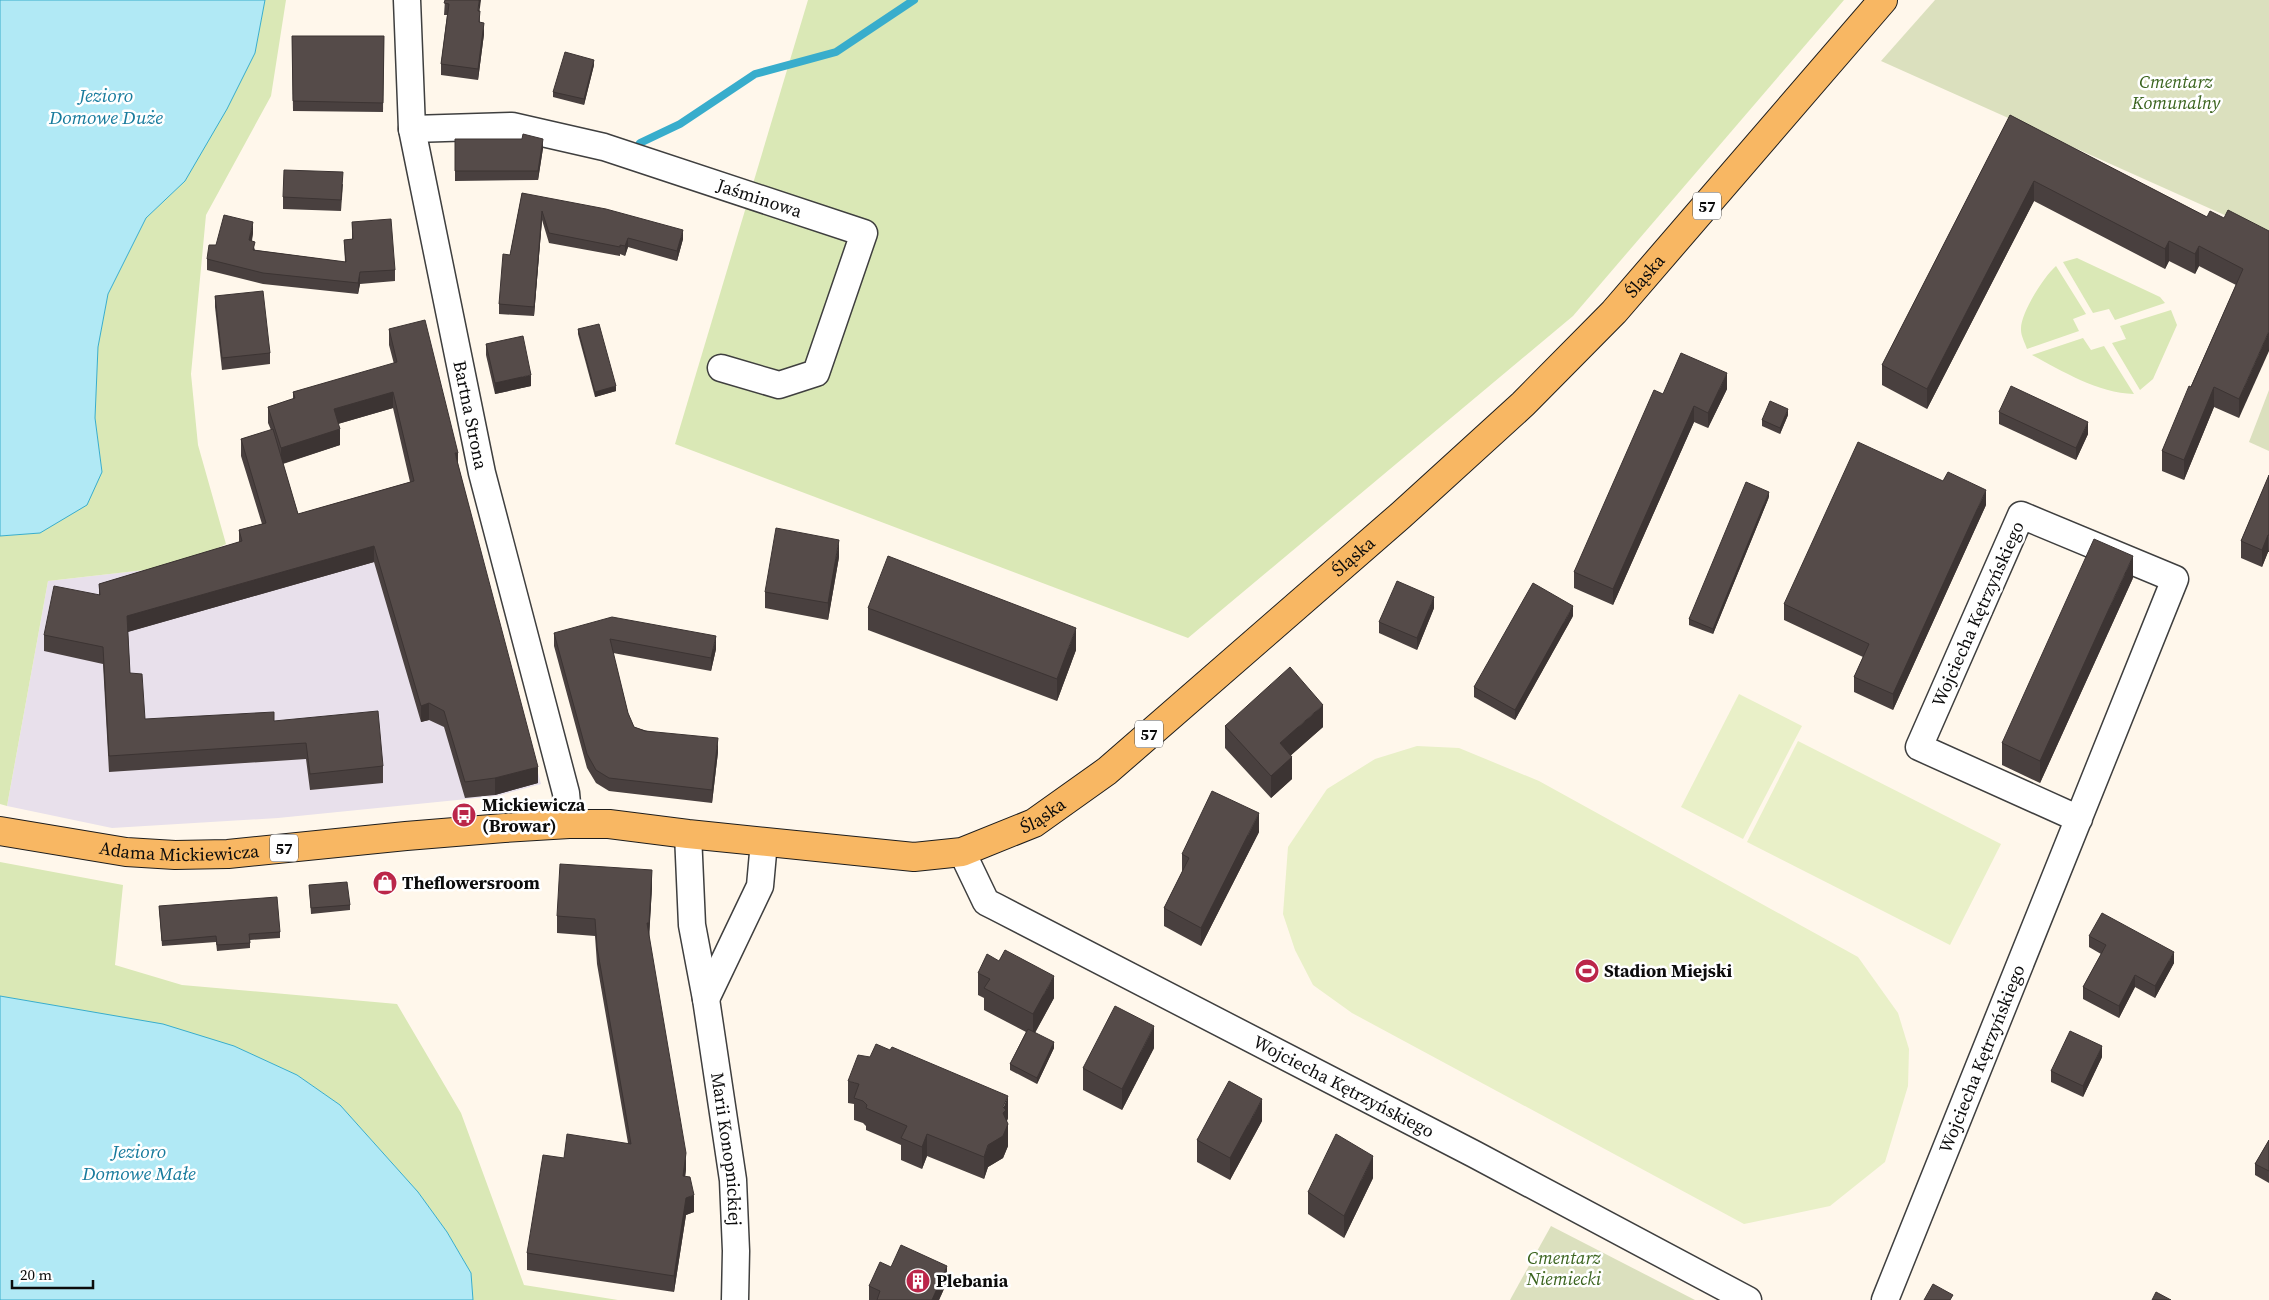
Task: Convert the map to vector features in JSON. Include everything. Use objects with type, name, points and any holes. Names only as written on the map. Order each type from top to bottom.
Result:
[{"type":"main road","name":"Śląska","points":[[688,834],[914,857],[962,852],[1034,823],[1108,770],[1400,516],[1523,404],[1614,312],[1883,0]]},
{"type":"main road","name":"Adama Mickiewicza","points":[[0,831],[126,852],[175,855],[228,854],[406,836],[569,824],[609,824],[688,834]]},
{"type":"street","name":"Bartna Strona","points":[[407,0],[412,129],[482,472],[566,793],[569,824]]},
{"type":"street","name":"Jaśminowa","points":[[412,129],[512,126],[522,128],[604,148],[864,234],[816,373],[778,385],[721,368]]},
{"type":"street","name":"Wojciecha Kętrzyńskiego","points":[[1885,1300],[2080,819],[2174,579],[2020,515],[1919,747],[2080,819]]},
{"type":"street","name":"Marii Konopnickiej","points":[[688,834],[692,925],[706,999],[732,1180],[736,1251],[735,1300]]},
{"type":"street","points":[[706,999],[760,886],[764,842]]},
{"type":"street","name":"Wojciecha Kętrzyńskiego","points":[[962,852],[986,902],[1474,1154],[1748,1300]]},
{"type":"shaded area","points":[[459,475],[541,784],[497,796],[278,818],[112,828],[7,806],[48,581],[180,566]]},
{"type":"green space","points":[[265,0],[286,0],[271,96],[206,215],[191,374],[198,445],[226,544],[180,566],[48,581],[7,806],[0,804],[0,536],[38,533],[102,472],[95,418],[98,347],[108,294],[146,218],[185,181],[255,53]]},
{"type":"green space","points":[[808,0],[1844,0],[1573,316],[1188,638],[675,444]]},
{"type":"green space","name":"Cmentarz Komunalny","points":[[1935,0],[2269,0],[2269,235],[1881,61]]},
{"type":"green space","points":[[2077,258],[2160,297],[2165,303],[2115,320],[2109,309],[2093,313],[2063,262]]},
{"type":"green space","points":[[2056,266],[2086,314],[2073,319],[2079,331],[2027,349],[2021,332],[2024,315],[2039,286]]},
{"type":"green space","points":[[2171,310],[2177,325],[2153,379],[2140,390],[2112,343],[2126,339],[2120,326]]},
{"type":"green space","points":[[2083,338],[2091,350],[2104,346],[2134,394],[2107,390],[2068,374],[2032,355]]},
{"type":"green space","points":[[2269,390],[2269,451],[2249,442]]},
{"type":"green space","points":[[1739,694],[1802,726],[1743,839],[1681,807]]},
{"type":"green space","points":[[1798,741],[2001,844],[1950,945],[1747,842]]},
{"type":"green space","name":"Stadion Miejski","points":[[1417,746],[1459,748],[1539,781],[1858,957],[1898,1013],[1909,1049],[1908,1086],[1885,1162],[1830,1206],[1744,1224],[1352,1013],[1313,985],[1295,950],[1283,914],[1288,847],[1327,789],[1375,759]]},
{"type":"green space","points":[[0,862],[123,885],[115,965],[182,985],[397,1004],[461,1113],[524,1285],[618,1300],[473,1300],[471,1273],[447,1232],[418,1192],[340,1105],[297,1075],[234,1046],[57,1006],[0,996]]},
{"type":"green space","name":"Cmentarz Niemiecki","points":[[1551,1226],[1695,1300],[1510,1300]]},
{"type":"water","name":"Jezioro Domowe Duże","points":[[0,0],[265,0],[255,53],[227,109],[185,181],[146,218],[108,294],[98,347],[95,418],[102,472],[87,505],[40,533],[0,536]]},
{"type":"water","name":"Jezioro Domowe Małe","points":[[0,996],[163,1024],[234,1046],[297,1075],[340,1105],[418,1192],[447,1232],[471,1273],[473,1300],[0,1300]]},
{"type":"building","points":[[445,0],[479,0],[479,22],[484,23],[478,69],[441,64],[449,4],[444,3]]},
{"type":"building","points":[[292,36],[384,36],[383,103],[293,101]]},
{"type":"building","points":[[565,52],[594,60],[584,99],[553,92]]},
{"type":"building","points":[[2010,115],[2207,217],[2210,211],[2224,218],[2228,210],[2269,231],[2269,331],[2239,399],[2214,387],[2184,460],[2162,451],[2189,386],[2191,387],[2243,269],[2199,246],[2195,254],[2169,241],[2165,249],[2034,181],[1927,389],[1882,365]]},
{"type":"building","points":[[523,134],[543,139],[538,171],[455,171],[455,139],[522,139]]},
{"type":"building","points":[[284,170],[343,172],[341,200],[283,197]]},
{"type":"building","points":[[522,193],[606,209],[683,230],[677,251],[628,238],[625,246],[620,245],[620,247],[549,233],[542,211],[534,307],[499,304],[503,254],[510,255]]},
{"type":"building","points":[[224,215],[253,222],[249,240],[255,242],[253,250],[346,262],[344,240],[353,239],[352,222],[391,219],[395,270],[360,272],[358,283],[263,273],[207,259],[209,245],[216,245]]},
{"type":"building","points":[[263,291],[270,353],[222,358],[215,296]]},
{"type":"building","points":[[425,320],[458,453],[455,453],[538,767],[495,778],[465,782],[444,711],[429,703],[421,706],[374,546],[127,616],[130,673],[142,674],[145,719],[274,712],[274,721],[378,711],[383,766],[310,774],[306,743],[109,756],[103,647],[44,635],[54,586],[100,595],[99,584],[242,541],[239,530],[266,523],[241,439],[273,429],[298,514],[414,481],[393,392],[334,409],[340,429],[281,448],[268,407],[295,398],[293,392],[397,362],[389,329]]},
{"type":"building","points":[[599,324],[616,386],[595,392],[578,329]]},
{"type":"building","points":[[523,336],[531,375],[495,383],[486,344]]},
{"type":"building","points":[[1681,353],[1727,373],[1708,413],[1694,406],[1613,589],[1574,572],[1654,390],[1663,394]]},
{"type":"building","points":[[2011,386],[2088,422],[2076,448],[1999,412]]},
{"type":"building","points":[[1770,401],[1788,409],[1780,428],[1762,420]]},
{"type":"building","points":[[1858,442],[1943,481],[1948,472],[1986,490],[1893,694],[1854,677],[1869,644],[1784,604]]},
{"type":"building","points":[[2269,475],[2269,535],[2262,550],[2241,541]]},
{"type":"building","points":[[1746,482],[1769,492],[1713,629],[1689,619]]},
{"type":"building","points":[[776,528],[839,540],[828,603],[765,592]]},
{"type":"building","points":[[2094,539],[2133,556],[2040,761],[2002,743]]},
{"type":"building","points":[[888,556],[1076,628],[1057,679],[868,608]]},
{"type":"building","points":[[1397,581],[1434,597],[1417,638],[1379,622]]},
{"type":"building","points":[[1533,583],[1573,606],[1515,710],[1474,687]]},
{"type":"building","points":[[612,617],[716,636],[711,658],[610,639],[628,713],[634,727],[645,731],[718,738],[712,790],[609,778],[596,770],[587,754],[554,633]]},
{"type":"building","points":[[1290,667],[1323,705],[1280,743],[1292,757],[1271,776],[1225,726]]},
{"type":"building","points":[[1212,791],[1259,813],[1201,928],[1164,908],[1189,858],[1182,854]]},
{"type":"building","points":[[560,864],[652,870],[649,923],[647,923],[686,1153],[683,1176],[690,1177],[694,1195],[686,1198],[674,1276],[527,1253],[543,1155],[564,1158],[567,1134],[631,1144],[597,947],[595,919],[557,916]]},
{"type":"building","points":[[347,882],[350,905],[311,908],[309,885]]},
{"type":"building","points":[[277,897],[280,932],[249,934],[250,943],[217,945],[216,936],[162,941],[159,906]]},
{"type":"building","points":[[2102,913],[2174,952],[2155,986],[2135,975],[2119,1006],[2083,987],[2106,945],[2089,936]]},
{"type":"building","points":[[1005,950],[1054,976],[1033,1014],[984,988],[990,979],[978,973],[987,954],[999,961]]},
{"type":"building","points":[[1115,1006],[1154,1026],[1122,1089],[1083,1068]]},
{"type":"building","points":[[1028,1029],[1054,1042],[1037,1078],[1010,1064]]},
{"type":"building","points":[[2070,1031],[2102,1046],[2083,1086],[2051,1071]]},
{"type":"building","points":[[876,1044],[890,1050],[892,1047],[1008,1096],[1003,1107],[1006,1110],[1003,1113],[1008,1124],[1003,1136],[988,1145],[984,1157],[927,1134],[922,1147],[901,1138],[907,1126],[866,1108],[867,1105],[863,1101],[854,1098],[859,1084],[848,1081],[858,1055],[870,1057]]},
{"type":"building","points":[[1229,1081],[1262,1099],[1230,1158],[1197,1140]]},
{"type":"building","points":[[1336,1134],[1373,1156],[1344,1216],[1308,1192]]},
{"type":"building","points":[[2269,1140],[2269,1171],[2255,1164]]},
{"type":"building","points":[[901,1245],[947,1266],[932,1300],[877,1300],[880,1291],[869,1286],[880,1262],[891,1267]]},
{"type":"building","points":[[1933,1284],[1953,1295],[1950,1300],[1924,1300]]},
{"type":"building","points":[[2156,1292],[2171,1300],[2152,1300]]},
{"type":"waterway","points":[[640,143],[680,124],[755,74],[836,52],[914,0]]},
{"type":"place","name":"Mickiewicza (Browar)","points":[[464,815]]},
{"type":"place","name":"Theflowersroom","points":[[385,883]]},
{"type":"place","name":"Stadion Miejski","points":[[1587,971]]},
{"type":"place","name":"Plebania","points":[[918,1281]]}]
